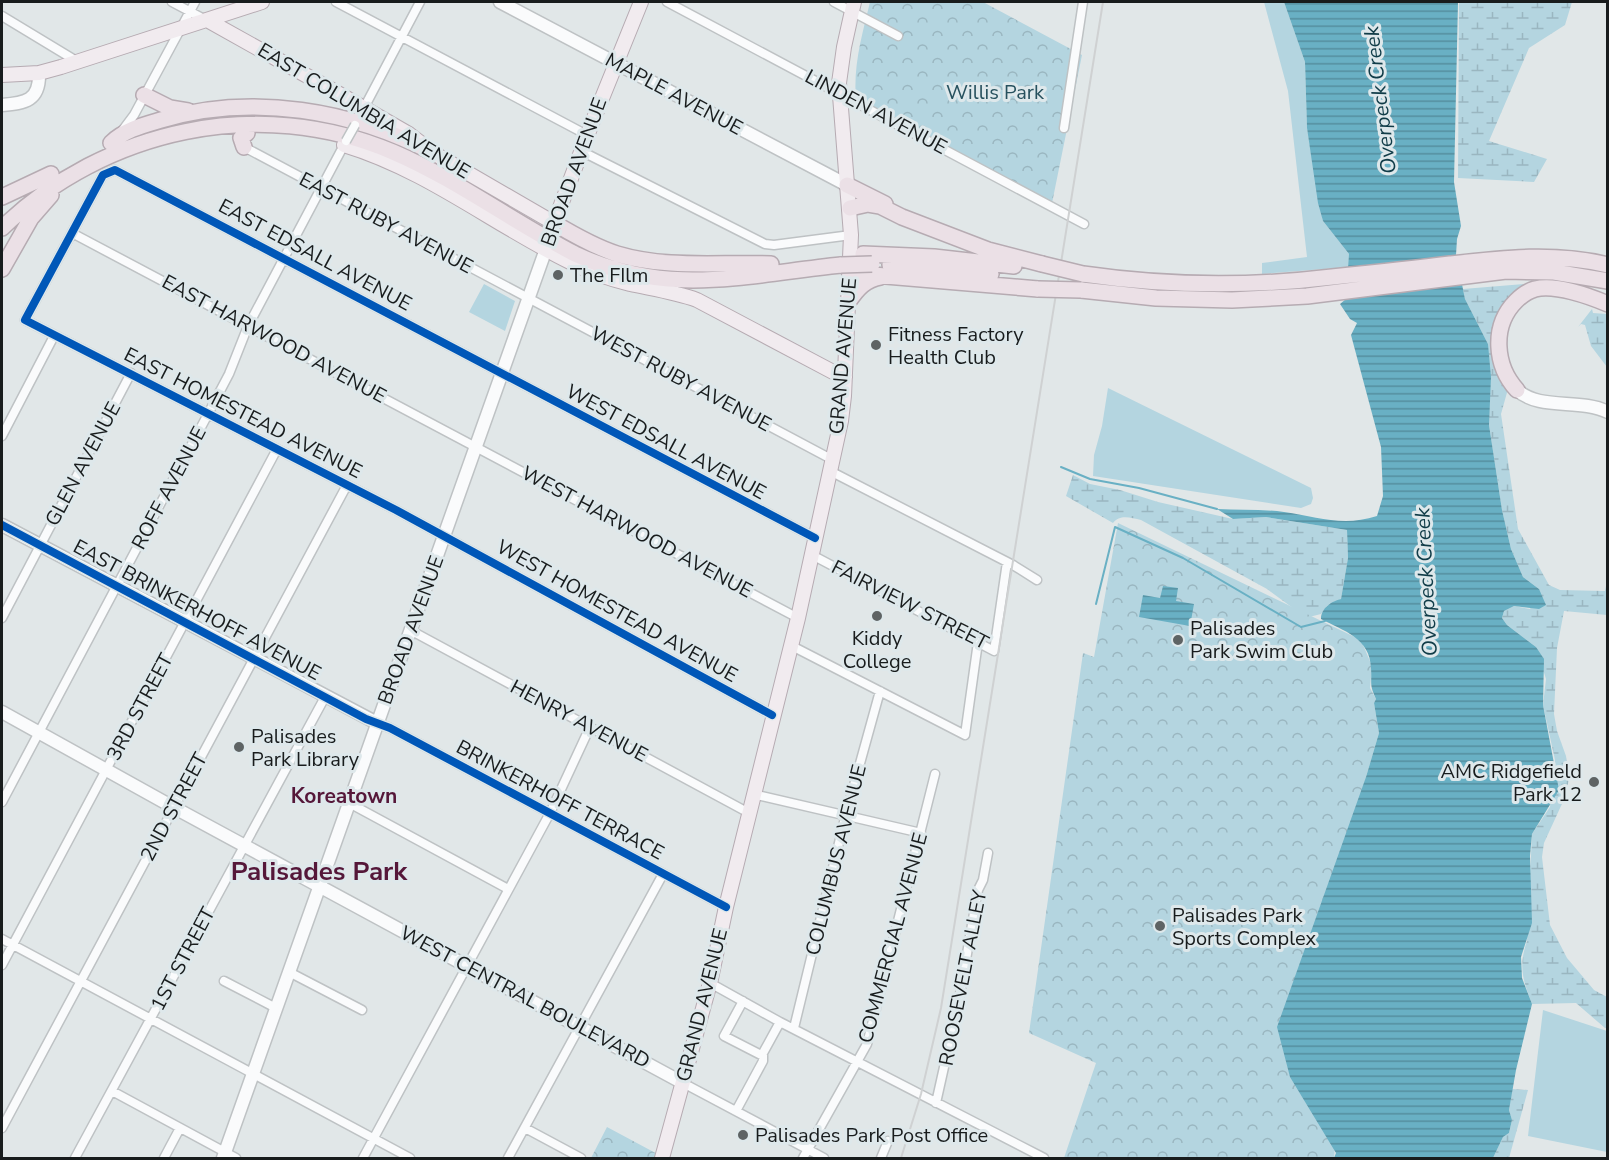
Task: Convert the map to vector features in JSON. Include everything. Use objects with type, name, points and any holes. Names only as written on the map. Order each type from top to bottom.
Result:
[{"type":"highway","points":[[144,95],[175,110],[203,112]]},
{"type":"highway","points":[[2,197],[115,140],[167,118],[203,112],[280,108],[358,118],[435,154]]},
{"type":"highway","points":[[115,140],[217,117],[267,116],[316,121],[364,133],[404,148],[571,243],[616,261],[651,270],[688,273],[775,269],[844,264],[867,259],[946,269],[1040,276]]},
{"type":"highway","points":[[2,228],[38,196],[73,173],[137,144],[180,132],[223,125],[272,124],[321,130],[356,139],[403,157],[569,251],[615,270],[646,278],[708,281],[775,269]]},
{"type":"highway","points":[[137,144],[189,137],[245,140],[300,136],[345,143]]},
{"type":"highway","points":[[2,269],[34,213],[73,173]]},
{"type":"highway","points":[[2,214],[51,174]]},
{"type":"highway","points":[[848,185],[922,225]]},
{"type":"highway","points":[[850,208],[868,204],[878,205],[922,225],[996,253],[1040,276],[1081,290],[1144,297],[1220,300],[1282,298],[1433,281],[1488,271],[1535,257],[1608,260]]},
{"type":"highway","points":[[554,225],[617,254],[645,260],[775,269]]},
{"type":"highway","points":[[1581,260],[1608,266]]},
{"type":"highway","points":[[844,264],[884,277]]},
{"type":"highway","points":[[654,288],[709,288],[775,269]]},
{"type":"highway","points":[[1488,271],[1519,278],[1578,286],[1608,297]]},
{"type":"highway","points":[[849,302],[864,284],[884,277],[1083,274],[1141,281],[1205,284],[1523,271],[1554,272],[1608,281]]},
{"type":"highway","points":[[1517,390],[1505,372],[1499,347],[1503,321],[1516,302],[1530,291],[1542,288],[1577,294],[1608,304]]},
{"type":"main road","points":[[2,75],[39,72],[78,62],[262,2]]},
{"type":"main road","name":"MAPLE AVENUE","points":[[500,2],[848,185]]},
{"type":"main road","name":"BROAD AVENUE","points":[[228,1156],[276,1008],[554,225],[615,63],[641,2]]},
{"type":"main road","name":"GRAND AVENUE","points":[[662,1158],[710,983],[772,714],[798,618],[841,422],[849,302],[844,264],[851,235],[839,93],[842,53],[853,6]]},
{"type":"main road","name":"EAST COLUMBIA AVENUE","points":[[207,20],[343,96],[358,118]]},
{"type":"main road","points":[[2,105],[19,103],[31,98],[38,89],[39,72]]},
{"type":"main road","points":[[345,143],[411,171],[547,247],[571,263],[600,275],[685,296],[702,303],[845,377]]},
{"type":"main road","name":"EAST COLUMBIA AVENUE","points":[[435,154],[554,225]]},
{"type":"main road","points":[[1517,390],[1533,400],[1584,404],[1608,412]]},
{"type":"main road","name":"EAST BRINKERHOFF AVENUE","points":[[2,525],[377,723]]},
{"type":"main road","name":"WEST CENTRAL BOULEVARD","points":[[2,712],[683,1083]]},
{"type":"street","name":"EAST COLUMBIA AVENUE","points":[[172,2],[207,20]]},
{"type":"street","points":[[115,140],[132,118],[195,2]]},
{"type":"street","points":[[336,2],[587,135]]},
{"type":"street","name":"ROFF AVENUE","points":[[2,802],[229,374],[248,326],[420,2]]},
{"type":"street","name":"LINDEN AVENUE","points":[[668,2],[1084,224]]},
{"type":"street","points":[[834,2],[853,6],[898,36]]},
{"type":"street","points":[[1064,129],[1083,2]]},
{"type":"street","points":[[2,16],[78,62]]},
{"type":"street","name":"EAST RUBY AVENUE","points":[[245,140],[320,188],[528,300]]},
{"type":"street","points":[[581,151],[763,243],[774,245],[851,235]]},
{"type":"street","name":"EAST EDSALL AVENUE","points":[[72,233],[103,174],[111,170],[122,172],[502,374]]},
{"type":"street","name":"EAST HOMESTEAD AVENUE","points":[[72,233],[25,320],[131,373],[444,538]]},
{"type":"street","name":"EAST HARWOOD AVENUE","points":[[72,233],[434,423],[475,448]]},
{"type":"street","name":"WEST RUBY AVENUE","points":[[528,300],[1037,580]]},
{"type":"street","points":[[2,436],[54,336]]},
{"type":"street","name":"GLEN AVENUE","points":[[2,618],[131,373]]},
{"type":"street","name":"WEST EDSALL AVENUE","points":[[502,374],[815,538]]},
{"type":"street","name":"WEST HARWOOD AVENUE","points":[[475,448],[506,462],[798,618]]},
{"type":"street","name":"3RD STREET","points":[[2,965],[277,449]]},
{"type":"street","name":"2ND STREET","points":[[2,1128],[346,485]]},
{"type":"street","name":"WEST HOMESTEAD AVENUE","points":[[444,538],[491,561],[772,714]]},
{"type":"street","name":"FAIRVIEW STREET","points":[[812,555],[994,651],[1007,562]]},
{"type":"street","name":"HENRY AVENUE","points":[[410,630],[749,813]]},
{"type":"street","points":[[790,645],[964,735],[978,642]]},
{"type":"street","name":"COLUMBUS AVENUE","points":[[794,1028],[846,814],[880,691]]},
{"type":"street","name":"1ST STREET","points":[[75,1158],[325,697]]},
{"type":"street","name":"BRINKERHOFF TERRACE","points":[[377,723],[726,906]]},
{"type":"street","points":[[363,1158],[550,813],[590,727]]},
{"type":"street","name":"COMMERCIAL AVENUE","points":[[803,1158],[867,1044],[935,774]]},
{"type":"street","points":[[753,794],[921,833]]},
{"type":"street","points":[[349,803],[508,889]]},
{"type":"street","name":"ROOSEVELT ALLEY","points":[[936,1103],[959,1000],[978,890],[983,880],[988,853]]},
{"type":"street","points":[[508,1158],[663,874]]},
{"type":"street","points":[[2,939],[410,1158]]},
{"type":"street","points":[[289,972],[362,1010]]},
{"type":"street","points":[[224,981],[276,1008]]},
{"type":"street","points":[[710,983],[780,1022],[1044,1158]]},
{"type":"street","points":[[742,1001],[724,1036],[763,1056]]},
{"type":"street","points":[[736,1111],[763,1061],[763,1056],[780,1022]]},
{"type":"street","name":"WEST CENTRAL BOULEVARD","points":[[683,1083],[824,1158]]},
{"type":"street","points":[[112,1091],[228,1156]]},
{"type":"street","points":[[164,1158],[180,1128]]},
{"type":"street","points":[[525,1128],[581,1158]]},
{"type":"street","points":[[881,1158],[888,1141]]},
{"type":"green space","name":"Willis Park","points":[[870,2],[983,2],[1082,55],[1051,208],[856,100],[857,63]]},
{"type":"green space","points":[[1264,2],[1284,2],[1305,62],[1307,128],[1323,221],[1349,254],[1349,267],[1262,274],[1262,263],[1307,257],[1288,91]]},
{"type":"green space","points":[[1459,2],[1572,2],[1565,25],[1529,48],[1489,141],[1547,159],[1534,182],[1458,178]]},
{"type":"green space","points":[[484,284],[515,301],[505,331],[469,312]]},
{"type":"green space","points":[[1524,284],[1501,315],[1508,389],[1501,414],[1518,529],[1549,585],[1560,590],[1605,591],[1607,587],[1607,615],[1564,611],[1557,648],[1554,714],[1566,756],[1569,778],[1566,795],[1544,843],[1542,857],[1550,925],[1567,958],[1594,990],[1607,997],[1607,1028],[1576,1003],[1532,1004],[1522,966],[1527,941],[1532,834],[1550,807],[1555,760],[1543,705],[1546,679],[1536,647],[1507,625],[1502,618],[1504,611],[1514,606],[1530,609],[1539,589],[1523,577],[1511,549],[1502,510],[1489,425],[1488,344],[1465,299],[1463,289]]},
{"type":"green space","points":[[1592,309],[1593,313],[1607,314],[1607,367],[1591,346],[1585,325],[1581,324],[1578,327]]},
{"type":"green space","points":[[1108,388],[1311,488],[1313,498],[1311,504],[1301,508],[1093,476],[1094,455],[1102,426]]},
{"type":"green space","points":[[1073,475],[1090,484],[1233,519],[1266,517],[1347,530],[1348,558],[1341,599],[1327,606],[1321,614],[1309,617],[1301,614],[1267,589],[1141,520],[1119,518],[1113,523],[1066,496]]},
{"type":"green space","points":[[1118,523],[1361,640],[1372,666],[1370,688],[1376,699],[1374,703],[1379,733],[1366,777],[1334,1158],[1064,1158],[1096,1063],[1029,1033],[1083,653],[1094,657]]},
{"type":"green space","points":[[1543,1010],[1607,1031],[1607,1152],[1528,1136]]},
{"type":"green space","points":[[1512,1089],[1528,1090],[1509,1158],[1493,1158],[1503,1137],[1509,1133],[1512,1120],[1509,1110]]},
{"type":"green space","points":[[607,1127],[663,1157],[591,1158]]},
{"type":"water","name":"Overpeck Creek","points":[[1284,2],[1458,2],[1454,182],[1461,226],[1456,255],[1465,299],[1488,344],[1491,377],[1489,425],[1502,510],[1511,549],[1523,577],[1539,589],[1546,605],[1539,609],[1514,606],[1504,611],[1502,618],[1507,625],[1536,647],[1544,659],[1543,705],[1559,790],[1532,834],[1530,856],[1532,923],[1521,957],[1522,978],[1532,1004],[1516,1070],[1509,1110],[1512,1120],[1509,1133],[1503,1137],[1493,1158],[1334,1158],[1336,1153],[1290,1077],[1277,1027],[1366,777],[1379,733],[1374,703],[1376,699],[1372,687],[1370,658],[1366,649],[1361,642],[1347,632],[1321,619],[1321,615],[1328,606],[1341,599],[1348,558],[1347,530],[1266,517],[1233,519],[1217,509],[1276,511],[1330,520],[1353,521],[1377,516],[1383,496],[1381,447],[1351,335],[1357,323],[1350,319],[1340,304],[1346,299],[1349,254],[1323,221],[1318,203],[1307,128],[1305,62]]},
{"type":"water","points":[[1163,586],[1178,588],[1176,601],[1194,604],[1190,626],[1139,617],[1143,595],[1160,598]]},
{"type":"waterway","points":[[1061,467],[1090,479],[1139,488],[1217,509]]},
{"type":"waterway","points":[[1096,604],[1115,527],[1183,558],[1301,627],[1325,621]]},
{"type":"railway","points":[[901,1158],[921,1094],[941,1008],[1103,2]]},
{"type":"cycle path","points":[[772,715],[396,510],[25,320],[103,175],[115,170],[815,538]]},
{"type":"cycle path","points":[[2,525],[726,907]]},
{"type":"place","name":"The FIlm","points":[[558,275]]},
{"type":"place","name":"Fitness Factory Health Club","points":[[876,345]]},
{"type":"place","name":"Kiddy College","points":[[877,616]]},
{"type":"place","name":"Palisades Park Swim Club","points":[[1178,640]]},
{"type":"place","name":"Palisades Park Library","points":[[239,747]]},
{"type":"place","name":"AMC Ridgefield Park 12","points":[[1594,782]]},
{"type":"place","name":"Palisades Park Sports Complex","points":[[1160,926]]},
{"type":"place","name":"Palisades Park Post Office","points":[[743,1135]]},
{"type":"district","name":"Koreatown","points":[[344,796]]},
{"type":"district","name":"Palisades Park","points":[[319,871]]}]
